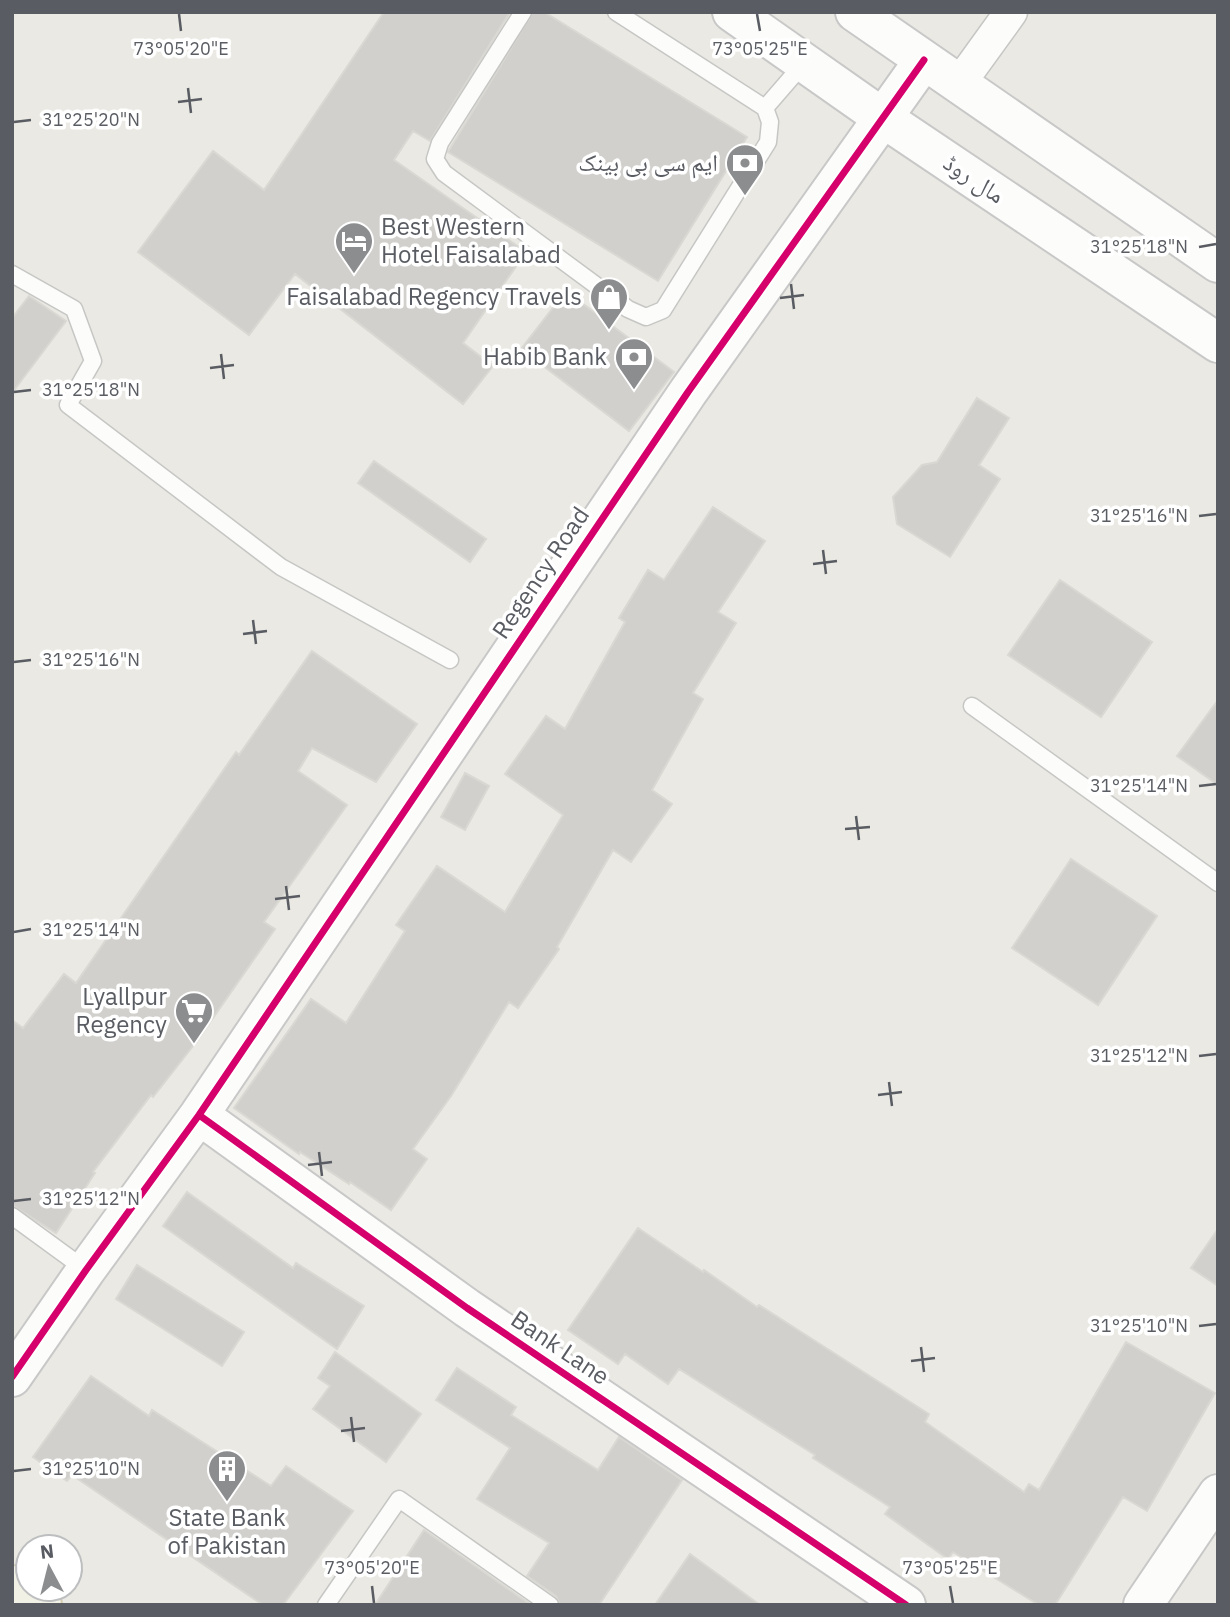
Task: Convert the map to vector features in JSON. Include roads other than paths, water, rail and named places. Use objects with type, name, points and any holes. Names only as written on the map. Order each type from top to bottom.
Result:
[{"type":"main road","points":[[12,1585],[42,1605]]},
{"type":"street","name":"مال روڈ","points":[[732,12],[883,118],[1218,343]]},
{"type":"street","points":[[855,12],[1218,263]]},
{"type":"street","points":[[960,84],[1011,12]]},
{"type":"street","name":"Regency Road","points":[[12,1377],[199,1115],[688,392],[924,60]]},
{"type":"street","name":"Bank Lane","points":[[199,1115],[467,1308],[906,1605]]},
{"type":"street","points":[[1143,1605],[1218,1494]]},
{"type":"lane","points":[[523,12],[440,143],[435,159],[444,173],[628,309],[646,317],[663,310],[768,142],[770,122],[765,108],[616,12]]},
{"type":"lane","points":[[765,108],[804,63]]},
{"type":"lane","points":[[12,274],[74,309],[93,361],[68,405],[281,567],[450,660]]},
{"type":"lane","points":[[972,706],[1218,883]]},
{"type":"lane","points":[[12,1216],[86,1270]]},
{"type":"lane","points":[[326,1605],[398,1499],[550,1605]]},
{"type":"place","name":"ایم سی بی بینک","points":[[745,197]]},
{"type":"place","name":"Best Western Hotel Faisalabad","points":[[354,275]]},
{"type":"place","name":"Faisalabad Regency Travels","points":[[609,331]]},
{"type":"place","name":"Habib Bank","points":[[634,391]]},
{"type":"place","name":"Lyallpur Regency","points":[[194,1045]]},
{"type":"place","name":"State Bank of Pakistan","points":[[227,1503]]}]
